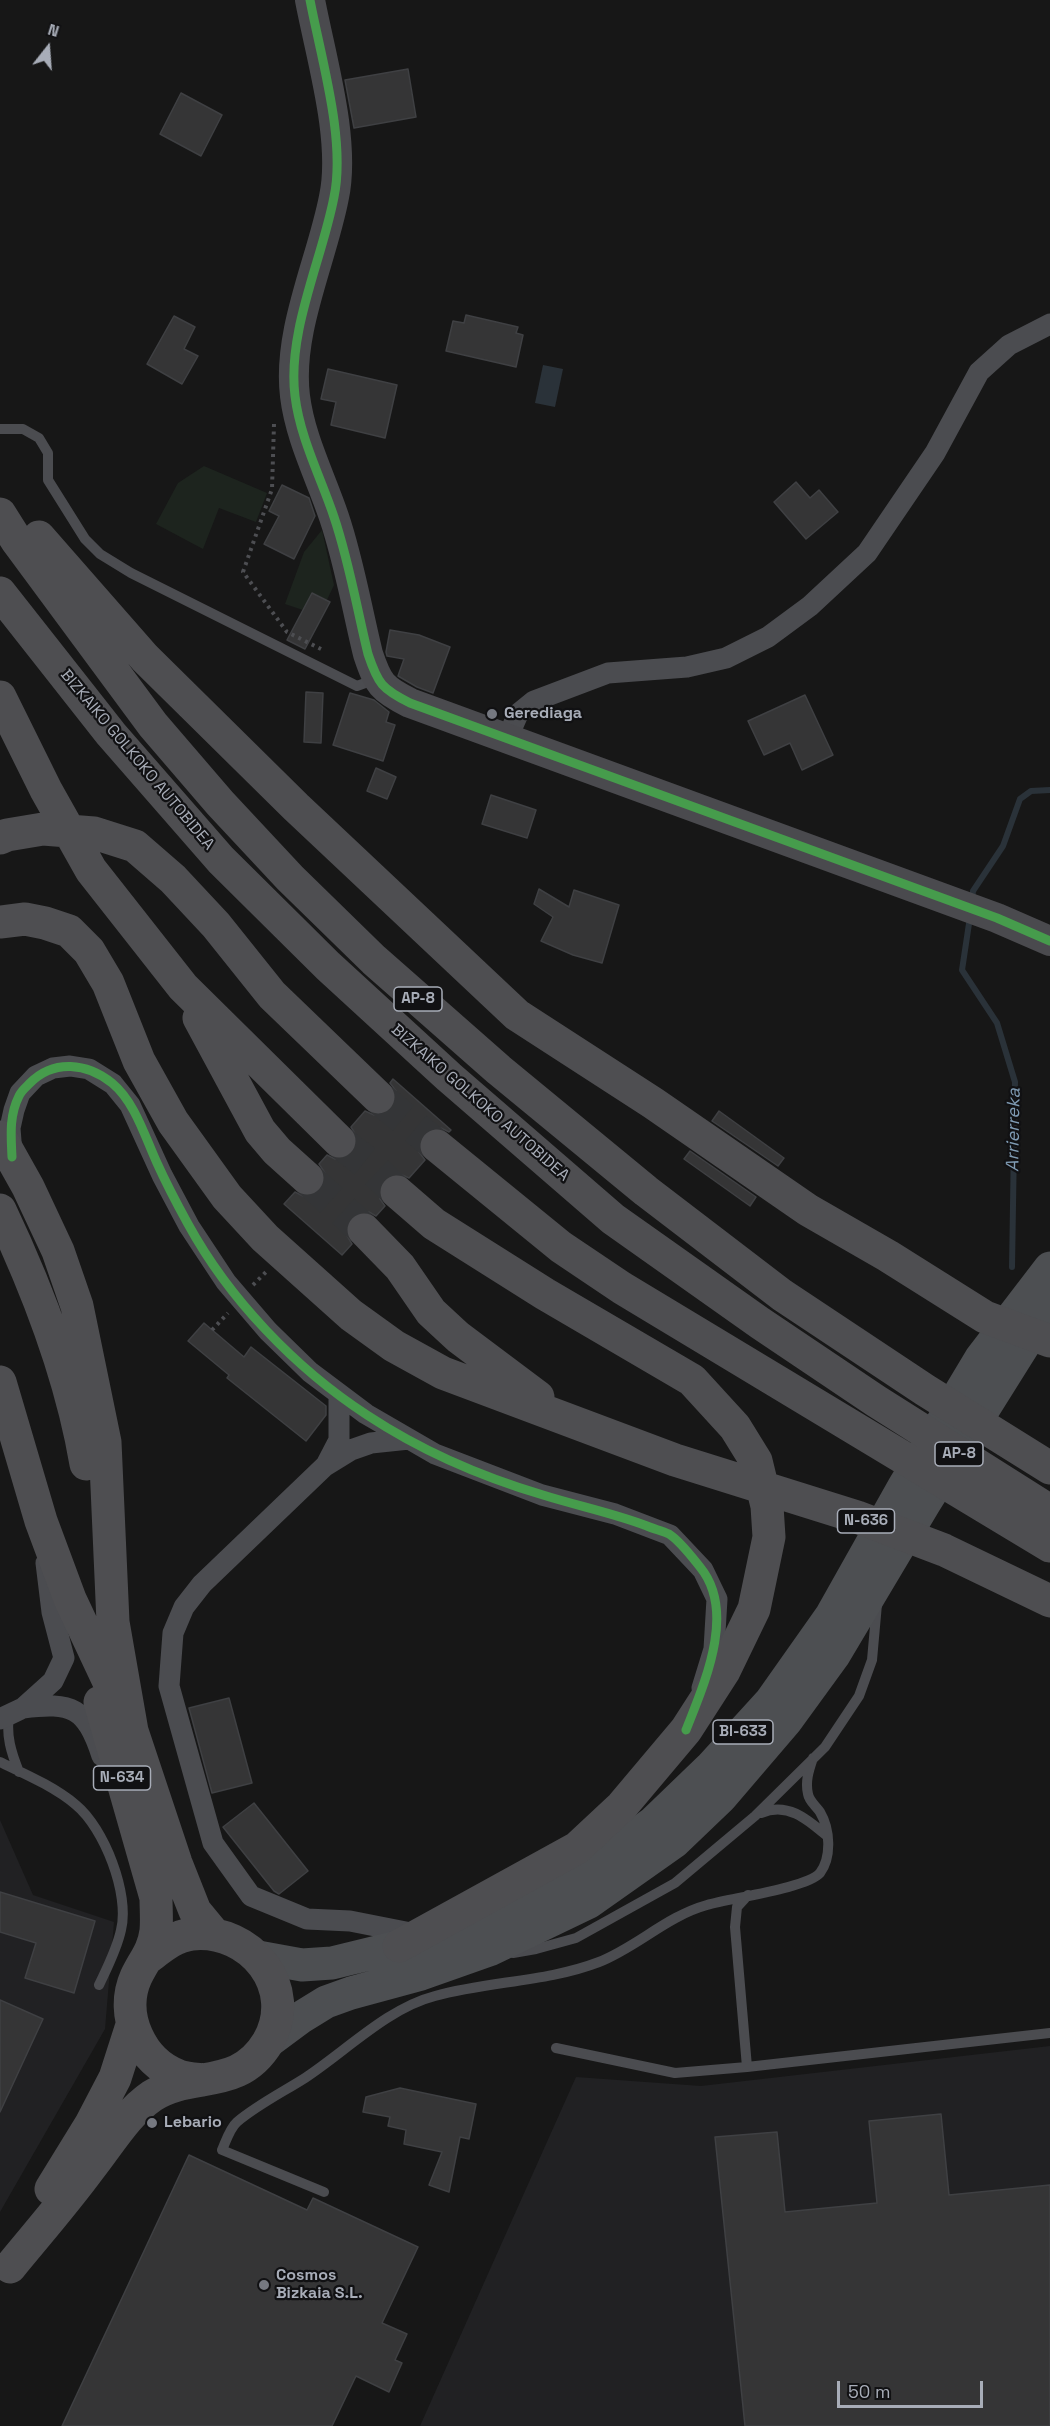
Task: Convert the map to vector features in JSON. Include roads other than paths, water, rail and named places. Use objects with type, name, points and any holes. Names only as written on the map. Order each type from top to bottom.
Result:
[{"type":"highway","points":[[0,491],[145,658],[296,807],[517,1015],[653,1103],[808,1210],[888,1256],[927,1293],[1050,1359]]},
{"type":"highway","name":"AP-8","points":[[0,514],[17,541],[153,725],[220,803],[290,878],[374,960],[499,1070],[646,1191],[782,1295],[925,1390],[1047,1466]]},
{"type":"highway","name":"BIZKAIKO GOLKOKO AUTOBIDEA","points":[[0,593],[111,734],[221,860],[328,966],[432,1061],[613,1219],[760,1323],[896,1414],[1050,1511]]},
{"type":"highway","points":[[0,697],[46,790],[91,870],[183,987],[339,1141]]},
{"type":"highway","points":[[0,838],[43,829],[94,833],[135,846],[173,879],[216,925],[272,995],[378,1097]]},
{"type":"highway","points":[[0,922],[25,919],[45,923],[69,931],[89,951],[108,983],[139,1061],[173,1122],[201,1163],[227,1197],[266,1238],[351,1315],[394,1347],[443,1373],[600,1432]]},
{"type":"highway","points":[[183,987],[260,1131],[277,1151],[307,1178]]},
{"type":"highway","points":[[437,1146],[561,1247],[596,1270],[1050,1546]]},
{"type":"highway","points":[[6,1147],[58,1251],[77,1306],[105,1442],[112,1622]]},
{"type":"highway","points":[[397,1192],[434,1224],[545,1294],[692,1380],[735,1427],[756,1461],[767,1506],[769,1537],[754,1610],[724,1671],[686,1730],[622,1806],[577,1848],[410,1940]]},
{"type":"highway","points":[[0,1210],[28,1268],[68,1385],[83,1446],[132,1731]]},
{"type":"highway","points":[[364,1230],[400,1267],[431,1312],[458,1337],[550,1405],[600,1432]]},
{"type":"highway","points":[[927,1293],[1050,1341]]},
{"type":"highway","name":"N-634","points":[[0,1382],[41,1521],[70,1599],[156,1898],[156,1931],[149,1958]]},
{"type":"highway","name":"N-636","points":[[600,1432],[675,1460],[857,1517],[944,1550],[1050,1601]]},
{"type":"highway","name":"N-634","points":[[70,1599],[132,1731],[176,1863],[195,1911],[214,1934]]},
{"type":"highway","name":"N-634","points":[[5,2275],[141,2105],[168,2088],[223,2078],[242,2070],[257,2057],[269,2041],[276,2020],[277,1998],[271,1976],[258,1957],[238,1942],[214,1934],[190,1935],[168,1942],[149,1958],[136,1978],[130,2001],[132,2025],[142,2047],[159,2064],[180,2076],[203,2080]]},
{"type":"highway","name":"N-634","points":[[5,2275],[115,2078],[132,2025]]},
{"type":"main road","name":"BI-633","points":[[258,1957],[302,1965],[332,1964],[410,1940],[463,1931],[575,1880],[654,1822],[710,1768],[771,1701],[831,1616],[903,1488],[981,1358],[1050,1268]]},
{"type":"main road","name":"BI-633","points":[[269,2041],[326,2002],[489,1950],[590,1902],[674,1842],[721,1797],[786,1721],[834,1655],[1035,1327],[1050,1310]]},
{"type":"street","points":[[310,0],[336,135],[337,172],[334,196],[299,332],[295,365],[295,396],[307,443],[335,520],[368,654],[378,678],[387,691],[410,703],[997,918],[1050,941]]},
{"type":"street","points":[[507,739],[518,714],[534,701],[608,674],[687,667],[726,658],[768,637],[810,606],[867,553],[936,453],[979,372],[1009,345],[1050,324]]},
{"type":"street","points":[[6,1147],[20,1093],[36,1076],[53,1068],[70,1066],[89,1069],[113,1084],[130,1105],[162,1175],[189,1226],[226,1282],[268,1331],[310,1372],[366,1414],[435,1454],[542,1495],[615,1514],[670,1535],[703,1570],[717,1599],[714,1649],[686,1730]]},
{"type":"street","points":[[325,1466],[339,1440],[339,1394]]},
{"type":"street","points":[[409,1439],[371,1443],[351,1450],[325,1466],[202,1584],[184,1607],[173,1633],[169,1686],[213,1842],[251,1896],[307,1918],[350,1921],[410,1940]]},
{"type":"street","points":[[11,1714],[53,1681],[64,1658],[52,1612],[41,1521]]},
{"type":"street","points":[[11,1714],[53,1704],[71,1709],[86,1720],[98,1744],[113,1788],[133,1819]]},
{"type":"lane","points":[[0,429],[23,429],[39,438],[48,453],[48,480],[85,539],[100,554],[131,573],[357,686],[378,678]]},
{"type":"lane","points":[[453,1962],[536,1949],[576,1938],[675,1882],[755,1816],[825,1747],[859,1696],[872,1660],[875,1617],[883,1572]]},
{"type":"lane","points":[[11,1714],[7,1731],[10,1749],[19,1772]]},
{"type":"lane","points":[[324,2192],[222,2150],[235,2123],[306,2077],[407,2005],[435,1996],[545,1977],[600,1962],[683,1914],[706,1905],[750,1894],[801,1885],[819,1875],[827,1856],[827,1836],[820,1813],[808,1797],[808,1773],[813,1758]]},
{"type":"lane","points":[[0,1762],[76,1805],[95,1827],[111,1862],[120,1885],[123,1905],[122,1929],[99,1985]]},
{"type":"lane","points":[[755,1816],[771,1809],[789,1810],[800,1814],[827,1836]]},
{"type":"lane","points":[[747,2067],[735,1927],[737,1907],[750,1894]]},
{"type":"lane","points":[[556,2048],[675,2073],[1050,2033]]},
{"type":"waterway","name":"Arrierreka","points":[[972,901],[973,891],[1003,846],[1020,799],[1031,791],[1050,790]]},
{"type":"waterway","name":"Arrierreka","points":[[970,917],[962,970],[997,1023],[1015,1082],[1012,1267]]},
{"type":"tunnel","points":[[378,1097],[437,1146]]},
{"type":"tunnel","points":[[339,1141],[368,1164],[397,1192]]},
{"type":"tunnel","points":[[307,1178],[364,1230]]},
{"type":"place","name":"Gerediaga","points":[[492,714]]},
{"type":"place","name":"Lebario","points":[[152,2123]]},
{"type":"place","name":"Cosmos Bizkaia S.L.","points":[[264,2285]]}]
